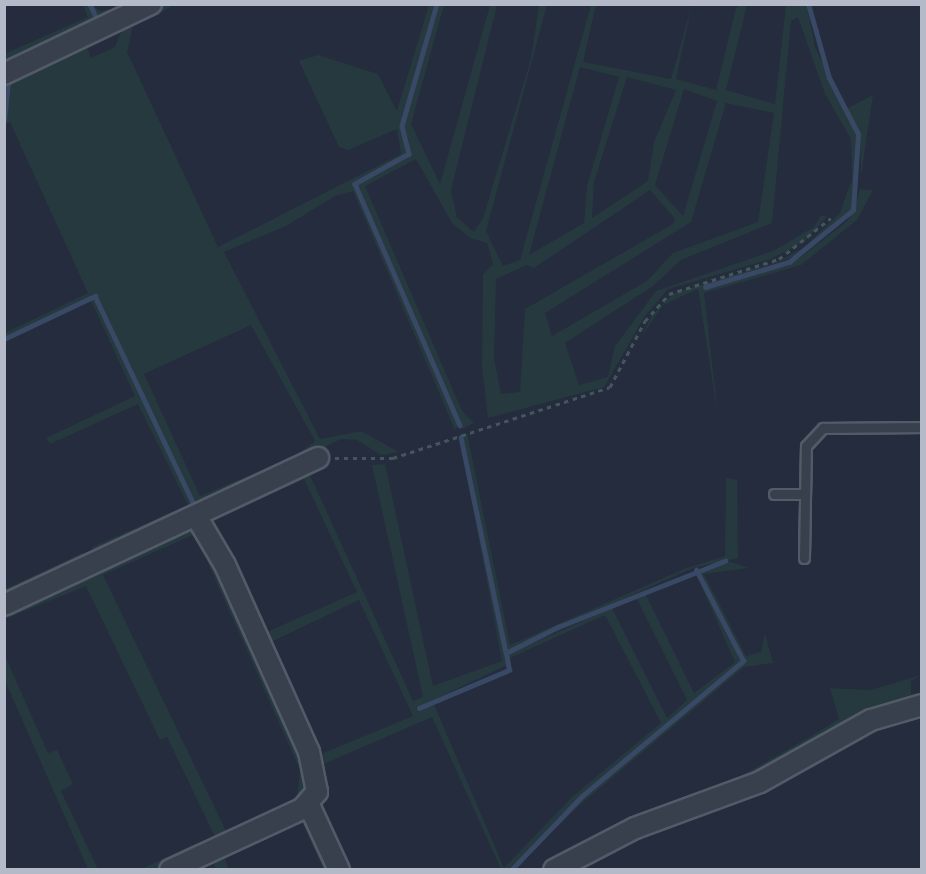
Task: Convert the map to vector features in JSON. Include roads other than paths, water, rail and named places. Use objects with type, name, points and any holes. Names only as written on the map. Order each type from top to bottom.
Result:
[{"type":"street","points":[[4,74],[151,4]]},
{"type":"street","points":[[4,605],[318,458]]},
{"type":"street","points":[[196,516],[225,565],[309,752],[318,780],[309,805],[339,870]]},
{"type":"street","points":[[554,870],[635,828],[760,782],[871,720],[921,705]]},
{"type":"street","points":[[170,870],[309,805]]},
{"type":"lane","points":[[804,558],[806,446],[823,428],[921,427]]},
{"type":"lane","points":[[774,495],[804,495]]},
{"type":"waterway","points":[[90,4],[99,23]]},
{"type":"waterway","points":[[437,4],[402,126],[409,154],[355,184],[460,425]]},
{"type":"waterway","points":[[705,287],[789,262],[853,210],[858,134],[829,78],[808,4]]},
{"type":"waterway","points":[[4,120],[8,84]]},
{"type":"waterway","points":[[4,339],[95,296],[193,502]]},
{"type":"waterway","points":[[461,437],[506,653],[558,627],[725,561]]},
{"type":"waterway","points":[[511,870],[581,797],[743,661],[696,570]]},
{"type":"waterway","points":[[419,708],[509,670],[506,653]]}]
